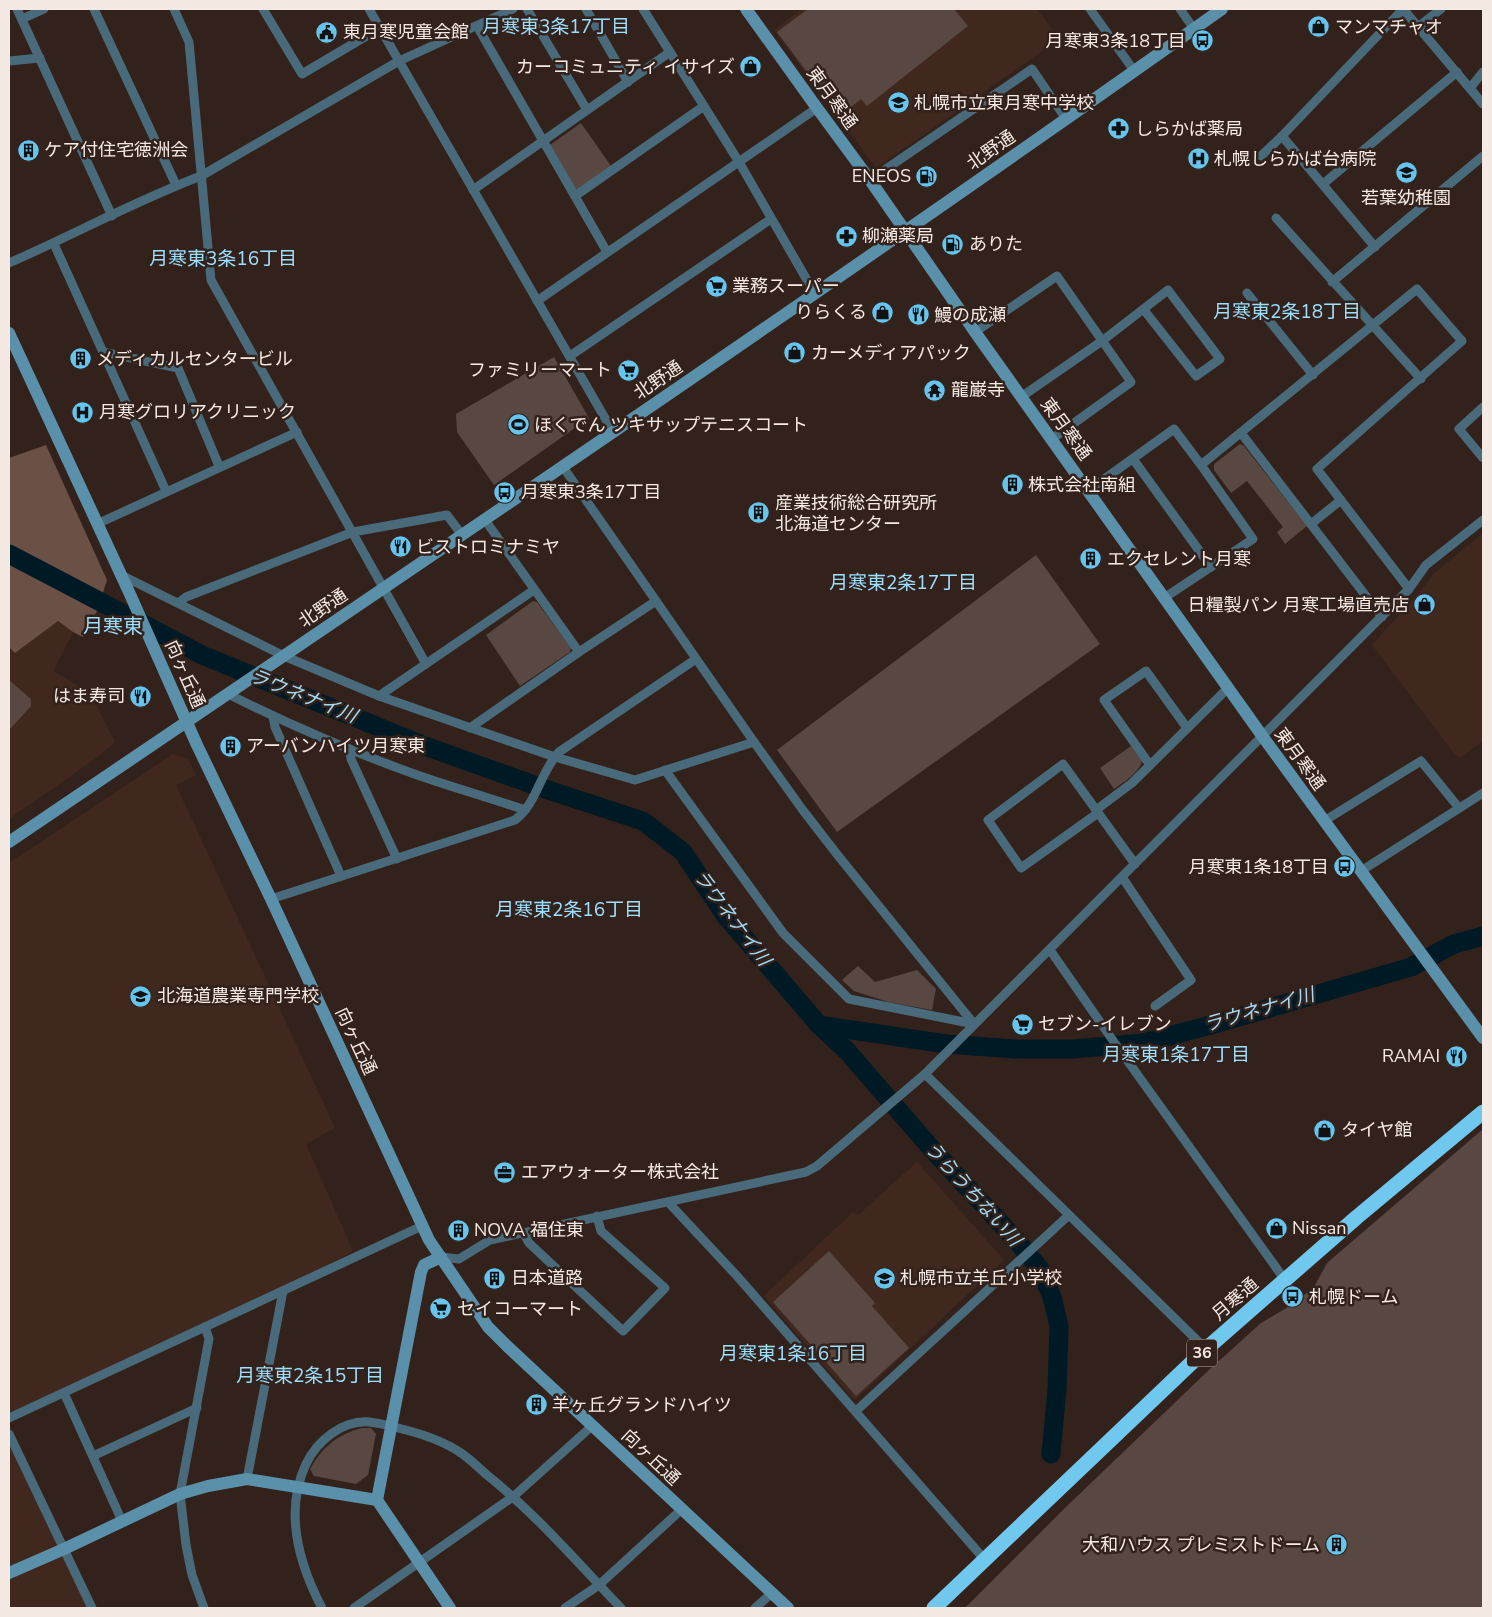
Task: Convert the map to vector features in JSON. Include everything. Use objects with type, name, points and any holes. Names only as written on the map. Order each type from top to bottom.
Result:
[{"type":"highway","name":"月寒通","points":[[934,1608],[1206,1349],[1356,1217],[1483,1112]]},
{"type":"street","points":[[17,9],[112,216]]},
{"type":"street","points":[[22,19],[44,9]]},
{"type":"street","points":[[94,9],[176,186]]},
{"type":"street","points":[[174,9],[189,42],[211,280],[426,664]]},
{"type":"street","points":[[263,9],[302,74],[380,28]]},
{"type":"street","points":[[369,9],[613,432]]},
{"type":"street","points":[[9,263],[201,176],[399,61],[513,9]]},
{"type":"street","points":[[527,9],[587,110]]},
{"type":"street","points":[[586,9],[628,82]]},
{"type":"street","points":[[643,9],[739,162],[815,294]]},
{"type":"street","name":"東月寒通","points":[[746,9],[870,180],[975,332],[1263,737],[1483,1038]]},
{"type":"street","points":[[1090,9],[1135,72]]},
{"type":"street","points":[[1180,9],[1194,29]]},
{"type":"street","name":"北野通","points":[[9,842],[815,294],[1135,72],[1222,9]]},
{"type":"street","points":[[1261,156],[1403,9],[1483,104]]},
{"type":"street","points":[[1419,26],[1441,9]]},
{"type":"street","points":[[478,26],[607,252]]},
{"type":"street","points":[[473,190],[670,52]]},
{"type":"street","points":[[9,61],[40,58]]},
{"type":"street","points":[[870,180],[1032,69],[1066,119]]},
{"type":"street","points":[[1323,184],[1456,72]]},
{"type":"street","points":[[1470,88],[1483,72]]},
{"type":"street","points":[[575,196],[704,106]]},
{"type":"street","points":[[537,301],[817,108]]},
{"type":"street","points":[[1282,136],[1375,247]]},
{"type":"street","points":[[1332,282],[1483,156]]},
{"type":"street","points":[[1276,218],[1421,379]]},
{"type":"street","points":[[570,356],[771,220]]},
{"type":"street","points":[[54,244],[166,491]]},
{"type":"street","points":[[975,332],[1057,276],[1132,382],[1052,439]]},
{"type":"street","points":[[1201,465],[1418,289],[1462,341],[1317,469],[1409,589]]},
{"type":"street","points":[[1021,397],[1102,341],[1168,290],[1220,358],[1196,376],[1144,310]]},
{"type":"street","points":[[1246,293],[1313,375]]},
{"type":"street","name":"向ヶ丘通","points":[[9,333],[150,638],[186,721],[271,899],[429,1240],[488,1327],[521,1360],[788,1608]]},
{"type":"street","points":[[103,352],[178,368],[219,466]]},
{"type":"street","points":[[1483,407],[1459,429],[1483,458]]},
{"type":"street","points":[[1089,490],[1174,429],[1253,539],[1164,598]]},
{"type":"street","points":[[97,524],[219,466],[297,432]]},
{"type":"street","points":[[1241,433],[1382,617]]},
{"type":"street","points":[[1133,459],[1211,567]]},
{"type":"street","points":[[563,467],[696,660],[836,854],[974,1024]]},
{"type":"street","points":[[1311,524],[1341,500]]},
{"type":"street","points":[[178,603],[186,597],[353,532],[447,515],[462,535]]},
{"type":"street","points":[[485,520],[579,652]]},
{"type":"street","points":[[450,1608],[377,1500],[421,1272],[424,1265],[441,1257],[459,1259],[490,1240],[806,1172],[817,1166],[925,1074],[1382,617],[1409,589],[1426,566],[1483,520]]},
{"type":"street","points":[[121,575],[282,657],[379,696],[555,756],[635,780],[754,742]]},
{"type":"street","points":[[379,696],[534,590]]},
{"type":"street","points":[[470,728],[656,601]]},
{"type":"street","points":[[271,899],[515,820],[525,810],[555,756],[696,660]]},
{"type":"street","points":[[1150,764],[1104,700],[1146,671],[1187,728]]},
{"type":"street","points":[[1135,864],[1097,812],[1063,764],[988,820],[1021,868],[1097,812],[1132,782],[1228,688]]},
{"type":"street","points":[[231,692],[273,716],[350,749],[421,776],[525,810]]},
{"type":"street","points":[[273,716],[275,727],[341,876]]},
{"type":"street","points":[[350,749],[351,759],[396,859]]},
{"type":"street","points":[[1324,821],[1421,761],[1459,808]]},
{"type":"street","points":[[665,770],[782,933],[848,999],[974,1024]]},
{"type":"street","points":[[1361,871],[1483,793]]},
{"type":"street","points":[[1122,877],[1191,980],[1155,1006]]},
{"type":"street","points":[[1050,950],[1285,1280]]},
{"type":"street","points":[[925,1074],[1206,1349]]},
{"type":"street","points":[[668,1202],[737,1276],[985,1560]]},
{"type":"street","points":[[856,1411],[1069,1215]]},
{"type":"street","points":[[523,1232],[529,1244],[623,1331],[665,1288],[601,1230],[597,1216]]},
{"type":"street","points":[[9,1418],[422,1226]]},
{"type":"street","points":[[247,1479],[283,1290]]},
{"type":"street","points":[[204,1608],[192,1575],[186,1545],[180,1494],[209,1339],[205,1327]]},
{"type":"street","points":[[64,1393],[122,1521]]},
{"type":"street","points":[[92,1456],[196,1408]]},
{"type":"street","points":[[322,1608],[312,1589],[297,1539],[295,1506],[298,1486],[310,1455],[327,1437],[354,1423],[368,1422],[391,1426],[425,1436],[461,1453],[514,1496],[621,1608]]},
{"type":"street","points":[[354,1608],[514,1496],[592,1426]]},
{"type":"street","points":[[9,1434],[92,1608]]},
{"type":"street","points":[[9,1573],[180,1494],[208,1486],[247,1479],[377,1500]]},
{"type":"street","points":[[566,1608],[599,1585],[682,1509]]},
{"type":"street","points":[[755,1608],[772,1592]]},
{"type":"shaded area","name":"札幌市立東月寒中学校","points":[[802,9],[1037,9],[1059,39],[876,168],[774,30]]},
{"type":"shaded area","points":[[808,9],[954,9],[968,26],[867,106],[861,99],[840,116],[777,32]]},
{"type":"shaded area","points":[[581,123],[611,166],[577,190],[573,189],[550,150],[550,145]]},
{"type":"shaded area","name":"ほくでん ツキサップテニスコート","points":[[554,357],[589,418],[494,485],[457,432],[456,414]]},
{"type":"shaded area","points":[[1240,444],[1244,446],[1307,526],[1285,544],[1277,532],[1283,527],[1247,481],[1231,493],[1214,470],[1214,464]]},
{"type":"shaded area","points":[[46,445],[107,580],[97,611],[83,637],[58,621],[15,653],[9,647],[9,458]]},
{"type":"shaded area","points":[[1483,533],[1483,745],[1481,742],[1460,758],[1453,752],[1372,645],[1420,592],[1433,574]]},
{"type":"shaded area","points":[[1036,555],[1100,644],[837,832],[777,750]]},
{"type":"shaded area","points":[[9,594],[58,621],[73,632],[53,671],[90,693],[115,742],[95,759],[9,819]]},
{"type":"shaded area","points":[[533,601],[537,602],[571,648],[570,652],[520,686],[486,635]]},
{"type":"shaded area","points":[[9,680],[31,699],[31,706],[11,728],[9,728]]},
{"type":"shaded area","points":[[1131,746],[1142,761],[1131,777],[1114,789],[1100,768]]},
{"type":"shaded area","name":"北海道農業専門学校","points":[[173,754],[188,759],[196,775],[176,785],[335,1128],[306,1144],[353,1251],[282,1289],[9,1414],[9,863]]},
{"type":"shaded area","points":[[858,966],[875,982],[917,970],[936,989],[932,1010],[888,1002],[854,991],[842,980]]},
{"type":"shaded area","points":[[1483,1129],[1483,1608],[965,1608],[1068,1505],[1210,1369],[1261,1323],[1293,1304],[1314,1287],[1327,1263]]},
{"type":"shaded area","name":"札幌市立羊丘小学校","points":[[917,1162],[1004,1260],[856,1399],[852,1398],[764,1296],[853,1212],[858,1215]]},
{"type":"shaded area","points":[[829,1251],[875,1303],[872,1306],[909,1348],[856,1396],[773,1302]]},
{"type":"shaded area","points":[[362,1428],[371,1428],[376,1434],[368,1475],[356,1484],[314,1476],[310,1469],[325,1448],[345,1434]]},
{"type":"shaded area","points":[[9,1441],[91,1608],[9,1608]]},
{"type":"waterway","name":"ラウネナイ川","points":[[9,554],[202,655],[425,746],[551,791],[643,821],[683,852],[725,915],[819,1025],[847,1051],[1040,1269],[1052,1297],[1059,1326],[1057,1389],[1051,1454]]},
{"type":"waterway","name":"ラウネナイ川","points":[[819,1025],[946,1044],[1015,1049],[1073,1049],[1143,1043],[1411,967],[1454,944],[1483,936]]},
{"type":"place","name":"マンマチャオ","points":[[1319,27]]},
{"type":"place","name":"東月寒児童会館","points":[[327,32]]},
{"type":"place","name":"月寒東3条18丁目","points":[[1202,41]]},
{"type":"place","name":"カーコミュニティ イサイズ","points":[[751,67]]},
{"type":"place","name":"札幌市立東月寒中学校","points":[[898,103]]},
{"type":"place","name":"しらかば薬局","points":[[1119,129]]},
{"type":"place","name":"ケア付住宅徳洲会","points":[[28,150]]},
{"type":"place","name":"札幌しらかば台病院","points":[[1198,159]]},
{"type":"place","name":"若葉幼稚園","points":[[1406,173]]},
{"type":"place","name":"ENEOS","points":[[927,176]]},
{"type":"place","name":"柳瀬薬局","points":[[846,236]]},
{"type":"place","name":"ありた","points":[[953,244]]},
{"type":"place","name":"業務スーパー","points":[[716,286]]},
{"type":"place","name":"りらくる","points":[[883,312]]},
{"type":"place","name":"鰻の成瀬","points":[[918,315]]},
{"type":"place","name":"カーメディアパック","points":[[795,353]]},
{"type":"place","name":"メディカルセンタービル","points":[[80,359]]},
{"type":"place","name":"ファミリーマート","points":[[628,370]]},
{"type":"place","name":"龍巌寺","points":[[935,390]]},
{"type":"place","name":"月寒グロリアクリニック","points":[[83,412]]},
{"type":"place","name":"ほくでん ツキサップテニスコート","points":[[518,425]]},
{"type":"place","name":"株式会社南組","points":[[1012,485]]},
{"type":"place","name":"月寒東3条17丁目","points":[[505,492]]},
{"type":"place","name":"産業技術総合研究所 北海道センター","points":[[759,513]]},
{"type":"place","name":"ビストロミナミヤ","points":[[400,547]]},
{"type":"place","name":"エクセレント月寒","points":[[1091,559]]},
{"type":"place","name":"日糧製パン 月寒工場直売店","points":[[1425,605]]},
{"type":"place","name":"はま寿司","points":[[141,696]]},
{"type":"place","name":"アーバンハイツ月寒東","points":[[230,746]]},
{"type":"place","name":"月寒東1条18丁目","points":[[1345,867]]},
{"type":"place","name":"北海道農業専門学校","points":[[141,996]]},
{"type":"place","name":"セブン-イレブン","points":[[1022,1024]]},
{"type":"place","name":"RAMAI","points":[[1456,1056]]},
{"type":"place","name":"タイヤ館","points":[[1325,1130]]},
{"type":"place","name":"エアウォーター株式会社","points":[[505,1172]]},
{"type":"place","name":"Nissan","points":[[1276,1228]]},
{"type":"place","name":"NOVA 福住東","points":[[458,1230]]},
{"type":"place","name":"日本道路","points":[[495,1278]]},
{"type":"place","name":"札幌市立羊丘小学校","points":[[884,1278]]},
{"type":"place","name":"札幌ドーム","points":[[1293,1297]]},
{"type":"place","name":"セイコーマート","points":[[441,1309]]},
{"type":"place","name":"羊ヶ丘グランドハイツ","points":[[536,1405]]},
{"type":"place","name":"大和ハウス プレミストドーム","points":[[1336,1545]]},
{"type":"district","name":"月寒東3条17丁目","points":[[556,27]]},
{"type":"district","name":"月寒東3条16丁目","points":[[223,259]]},
{"type":"district","name":"月寒東2条18丁目","points":[[1287,312]]},
{"type":"district","name":"月寒東2条17丁目","points":[[903,583]]},
{"type":"district","name":"月寒東","points":[[113,626]]},
{"type":"district","name":"月寒東2条16丁目","points":[[569,910]]},
{"type":"district","name":"月寒東1条17丁目","points":[[1176,1055]]},
{"type":"district","name":"月寒東1条16丁目","points":[[793,1354]]},
{"type":"district","name":"月寒東2条15丁目","points":[[310,1376]]},
{"type":"water label","name":"うらうちない川","points":[[973,1194]]}]
